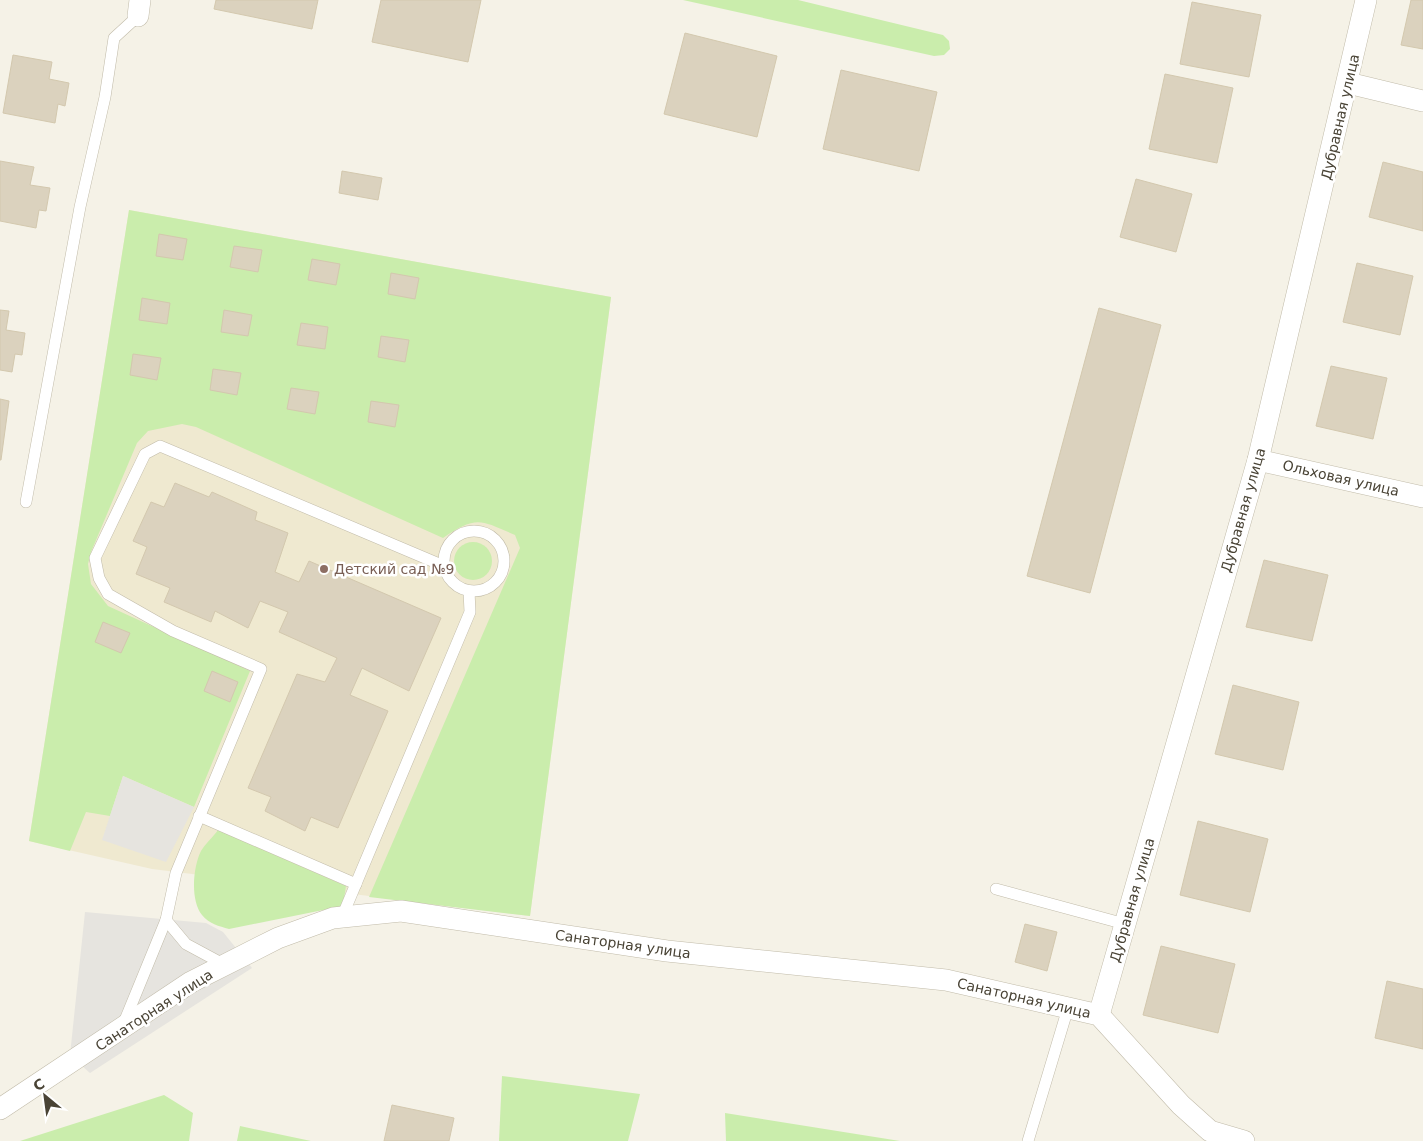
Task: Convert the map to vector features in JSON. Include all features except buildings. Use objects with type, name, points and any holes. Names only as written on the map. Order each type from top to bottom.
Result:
[{"type":"street","name":"Дубравная улица","points":[[1099,1015],[1258,460],[1366,0]]},
{"type":"street","points":[[1348,83],[1423,102]]},
{"type":"street","name":"Ольховая улица","points":[[1258,460],[1423,497]]},
{"type":"street","name":"Санаторная улица","points":[[0,1109],[191,982],[278,938],[342,917],[401,911],[667,951],[946,980],[1099,1015],[1180,1104],[1210,1131],[1244,1141]]},
{"type":"lane","points":[[26,502],[80,206],[105,97],[114,38],[139,8]]},
{"type":"lane","points":[[120,1031],[166,920],[176,873],[261,669],[165,626],[108,594],[99,578],[95,558],[146,454],[160,446],[444,566],[453,582],[469,591],[488,588],[501,574],[503,555],[500,545],[492,538],[478,532],[463,533],[447,547],[444,566]]},
{"type":"lane","points":[[342,917],[470,612],[469,591]]},
{"type":"lane","points":[[199,816],[356,884]]},
{"type":"lane","points":[[996,889],[1125,924]]},
{"type":"lane","points":[[166,920],[186,944],[225,965]]},
{"type":"lane","points":[[1028,1141],[1068,1008]]},
{"type":"shaded area","name":"Детский сад №9","points":[[129,210],[611,297],[530,916],[152,869],[29,841]]},
{"type":"shaded area","points":[[123,776],[194,807],[166,862],[102,840]]},
{"type":"shaded area","points":[[85,912],[206,923],[223,932],[252,968],[90,1073],[70,1055]]},
{"type":"green space","points":[[683,0],[798,0],[943,35],[949,41],[950,49],[944,55],[934,56]]},
{"type":"green space","name":"Детский сад №9","points":[[129,210],[611,297],[530,916],[369,897],[520,548],[515,535],[479,522],[464,526],[443,538],[196,427],[182,424],[148,431],[137,443],[91,552],[88,564],[91,584],[108,606],[250,671],[194,807],[123,776],[110,816],[86,812],[70,851],[29,841]]},
{"type":"green space","points":[[473,542],[486,548],[492,561],[486,574],[473,580],[460,574],[454,561],[460,548]]},
{"type":"green space","points":[[218,830],[346,886],[343,906],[229,929],[211,923],[198,909],[194,883],[196,866],[201,851]]},
{"type":"green space","points":[[502,1076],[640,1094],[628,1141],[499,1141]]},
{"type":"green space","points":[[164,1095],[193,1113],[189,1141],[20,1141]]},
{"type":"green space","points":[[725,1113],[900,1141],[726,1141]]},
{"type":"green space","points":[[240,1126],[311,1141],[237,1141]]},
{"type":"place","name":"Детский сад №9","points":[[324,569]]}]
